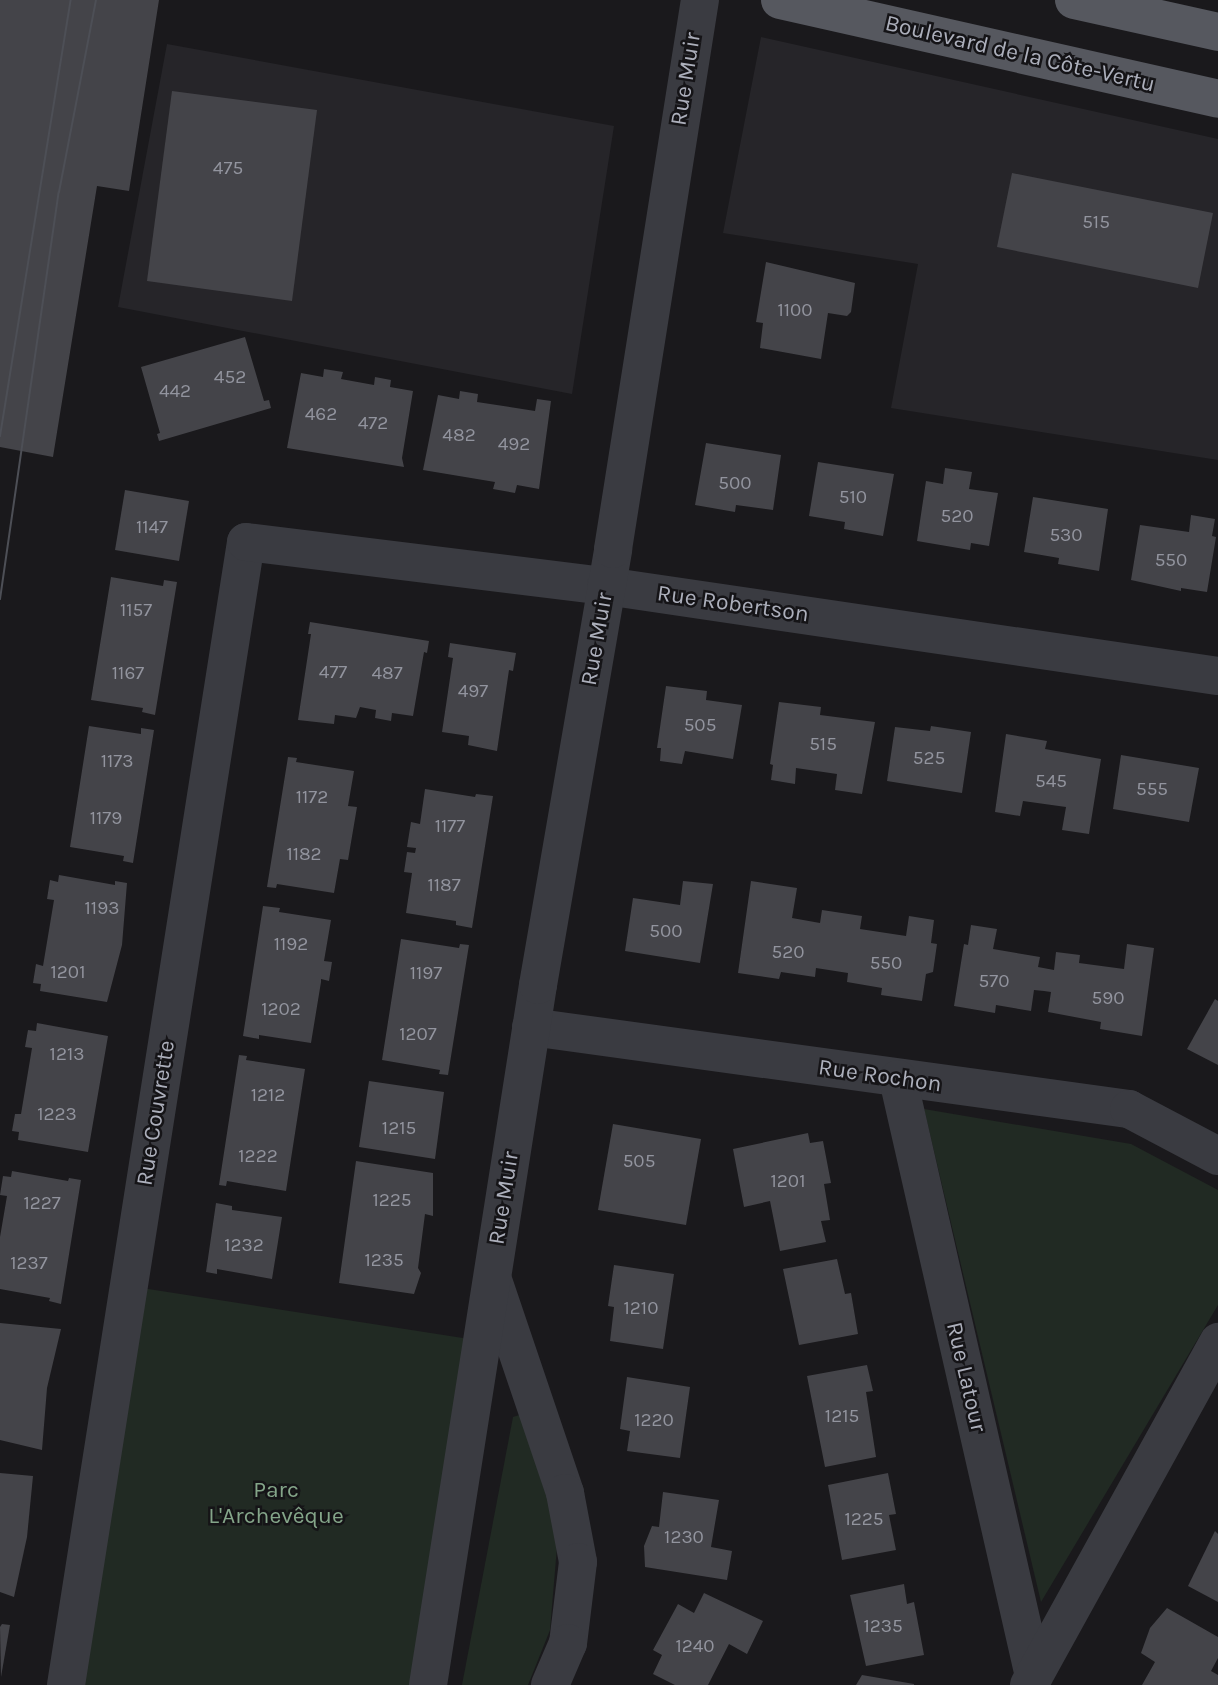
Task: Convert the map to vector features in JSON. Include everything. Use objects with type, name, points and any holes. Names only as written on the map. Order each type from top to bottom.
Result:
[{"type":"main road","name":"Boulevard de la Côte-Vertu","points":[[780,0],[1218,99]]},
{"type":"main road","points":[[1074,0],[1218,32]]},
{"type":"street","name":"Rue Muir","points":[[428,1685],[531,1027],[606,586],[700,0]]},
{"type":"street","name":"Rue Robertson","points":[[246,542],[606,586],[1218,676]]},
{"type":"street","name":"Rue Couvrette","points":[[66,1685],[246,542]]},
{"type":"street","name":"Rue Rochon","points":[[531,1027],[1129,1109],[1218,1156]]},
{"type":"street","name":"Rue Latour","points":[[898,1079],[1031,1680]]},
{"type":"street","name":"Rue Muir","points":[[492,1278],[565,1493],[578,1562],[568,1643],[550,1685]]},
{"type":"street","name":"Rue Latour","points":[[1031,1680],[1218,1342]]},
{"type":"shaded area","points":[[761,37],[1218,139],[1218,460],[891,408],[918,264],[723,233]]},
{"type":"shaded area","points":[[167,44],[614,126],[572,394],[118,307]]},
{"type":"green space","points":[[924,1109],[1131,1144],[1218,1190],[1218,1305],[1041,1602]]},
{"type":"green space","name":"Parc L'Archevêque","points":[[129,1286],[482,1341],[428,1685],[66,1685]]},
{"type":"green space","points":[[526,1413],[534,1424],[557,1547],[550,1630],[528,1685],[462,1685],[513,1417]]},
{"type":"building","points":[[0,0],[159,0],[129,191],[97,186],[53,457],[0,447]]},
{"type":"building","points":[[172,91],[317,110],[292,301],[147,281]]},
{"type":"building","points":[[1012,173],[1213,213],[1198,288],[997,247]]},
{"type":"building","points":[[766,262],[855,283],[851,312],[847,316],[828,313],[821,359],[760,348],[763,323],[756,322]]},
{"type":"building","points":[[245,337],[264,401],[269,400],[271,408],[159,441],[157,434],[160,433],[141,367]]},
{"type":"building","points":[[324,369],[343,372],[341,379],[374,385],[375,377],[391,380],[390,387],[413,391],[402,458],[404,467],[287,448],[301,373],[323,377]]},
{"type":"building","points":[[460,391],[478,394],[477,402],[535,411],[537,399],[551,401],[539,489],[517,485],[515,493],[493,489],[495,482],[423,470],[438,395],[459,399]]},
{"type":"building","points":[[706,443],[781,455],[773,510],[736,505],[735,512],[695,505]]},
{"type":"building","points":[[818,462],[894,474],[883,536],[844,529],[845,522],[809,516]]},
{"type":"building","points":[[945,468],[972,472],[969,489],[998,493],[989,546],[971,543],[970,550],[917,541],[926,481],[943,484]]},
{"type":"building","points":[[125,490],[189,501],[179,561],[115,550]]},
{"type":"building","points":[[1033,497],[1108,509],[1099,571],[1058,564],[1059,558],[1024,552]]},
{"type":"building","points":[[1191,515],[1215,519],[1212,536],[1216,537],[1207,592],[1181,588],[1181,591],[1131,580],[1140,525],[1189,532]]},
{"type":"building","points":[[111,577],[163,586],[164,580],[177,582],[155,715],[142,712],[143,708],[91,700]]},
{"type":"building","points":[[310,622],[429,641],[427,653],[424,652],[413,716],[392,713],[391,721],[375,718],[376,710],[360,707],[356,718],[335,715],[334,724],[298,720],[311,634],[308,634]]},
{"type":"building","points":[[450,643],[516,653],[513,671],[509,670],[497,751],[468,745],[469,736],[442,732],[453,658],[448,657]]},
{"type":"building","points":[[666,686],[707,691],[706,700],[742,705],[733,759],[685,751],[682,764],[660,761],[661,748],[657,748]]},
{"type":"building","points":[[779,702],[821,707],[820,715],[875,722],[862,794],[835,790],[837,774],[796,768],[795,784],[771,780],[773,765],[770,764]]},
{"type":"building","points":[[89,726],[141,734],[141,728],[154,730],[133,863],[123,861],[124,856],[70,847]]},
{"type":"building","points":[[931,726],[971,732],[962,793],[887,781],[895,727],[930,731]]},
{"type":"building","points":[[1006,734],[1047,741],[1045,749],[1101,759],[1089,834],[1062,830],[1066,807],[1023,801],[1020,816],[995,812]]},
{"type":"building","points":[[1121,755],[1199,768],[1189,822],[1113,809]]},
{"type":"building","points":[[288,757],[297,758],[296,762],[354,771],[348,806],[357,807],[348,860],[340,859],[334,893],[277,884],[276,888],[267,887]]},
{"type":"building","points":[[425,789],[475,797],[476,794],[493,796],[472,928],[456,925],[456,921],[406,913],[412,873],[404,872],[407,852],[415,853],[416,848],[407,847],[411,822],[420,824]]},
{"type":"building","points":[[59,875],[115,885],[115,881],[127,883],[122,945],[107,1002],[40,991],[41,984],[33,983],[36,964],[43,966],[54,900],[47,899],[50,880],[58,882]]},
{"type":"building","points":[[683,881],[713,884],[700,963],[625,951],[633,898],[680,905]]},
{"type":"building","points":[[751,881],[797,888],[792,918],[820,923],[822,910],[862,916],[860,929],[906,936],[909,916],[934,920],[931,943],[937,944],[933,972],[926,974],[922,1001],[881,995],[882,988],[847,982],[848,973],[816,968],[815,977],[781,972],[779,979],[738,973]]},
{"type":"building","points":[[263,906],[280,908],[279,912],[331,920],[324,961],[332,962],[329,981],[321,979],[311,1043],[259,1035],[259,1039],[243,1036]]},
{"type":"building","points":[[971,925],[997,929],[993,949],[1040,957],[1038,967],[1054,970],[1056,952],[1080,955],[1079,963],[1124,969],[1127,944],[1154,948],[1142,1036],[1100,1029],[1101,1022],[1048,1012],[1051,992],[1034,990],[1031,1011],[996,1005],[995,1013],[954,1006],[964,944],[968,945]]},
{"type":"building","points":[[401,939],[459,948],[460,944],[469,945],[448,1075],[439,1074],[440,1070],[382,1060]]},
{"type":"building","points":[[1215,999],[1218,1001],[1218,1065],[1187,1049]]},
{"type":"building","points":[[37,1023],[108,1036],[88,1152],[18,1140],[19,1132],[12,1131],[15,1114],[21,1114],[32,1048],[25,1047],[28,1030],[36,1031]]},
{"type":"building","points":[[239,1055],[247,1056],[246,1060],[305,1069],[286,1191],[227,1181],[226,1186],[219,1185]]},
{"type":"building","points":[[369,1081],[444,1092],[435,1159],[359,1147]]},
{"type":"building","points":[[613,1124],[701,1139],[686,1225],[598,1210]]},
{"type":"building","points":[[808,1133],[810,1143],[823,1141],[831,1183],[824,1184],[830,1220],[821,1221],[826,1242],[780,1251],[770,1201],[744,1207],[733,1149]]},
{"type":"building","points":[[356,1161],[433,1173],[433,1216],[425,1214],[418,1268],[421,1273],[414,1294],[339,1283]]},
{"type":"building","points":[[12,1171],[68,1181],[69,1178],[81,1180],[61,1304],[49,1301],[50,1298],[0,1289],[0,1237],[7,1196],[0,1195],[3,1176],[11,1177]]},
{"type":"building","points":[[216,1203],[232,1206],[232,1210],[282,1217],[272,1279],[217,1269],[217,1274],[206,1272]]},
{"type":"building","points":[[837,1259],[845,1294],[851,1293],[858,1334],[799,1345],[783,1269]]},
{"type":"building","points":[[614,1265],[674,1274],[663,1349],[610,1341],[614,1307],[608,1306]]},
{"type":"building","points":[[0,1323],[61,1329],[47,1388],[42,1450],[0,1440]]},
{"type":"building","points":[[867,1365],[873,1391],[866,1392],[876,1457],[825,1467],[807,1376]]},
{"type":"building","points":[[627,1377],[690,1387],[680,1458],[627,1451],[630,1431],[620,1429]]},
{"type":"building","points":[[0,1473],[33,1476],[27,1537],[14,1597],[0,1592]]},
{"type":"building","points":[[888,1473],[896,1514],[889,1515],[896,1550],[842,1560],[828,1485]]},
{"type":"building","points":[[663,1492],[719,1500],[711,1547],[732,1551],[727,1580],[645,1567],[644,1546],[652,1526],[659,1527]]},
{"type":"building","points":[[1215,1531],[1218,1534],[1218,1602],[1188,1586]]},
{"type":"building","points":[[904,1584],[907,1604],[914,1602],[924,1655],[866,1666],[850,1595]]},
{"type":"building","points":[[704,1593],[763,1621],[747,1654],[729,1644],[708,1685],[675,1685],[653,1674],[662,1655],[653,1650],[678,1604],[694,1613]]},
{"type":"building","points":[[1167,1608],[1218,1637],[1218,1658],[1211,1671],[1218,1675],[1218,1685],[1142,1685],[1155,1662],[1141,1653],[1150,1628]]},
{"type":"building","points":[[2,1624],[10,1625],[1,1677],[0,1627]]},
{"type":"building","points":[[862,1675],[914,1684],[914,1685],[856,1685]]},
{"type":"tram line","points":[[0,436],[71,0]]},
{"type":"tram line","points":[[0,599],[59,192],[96,0]]}]
